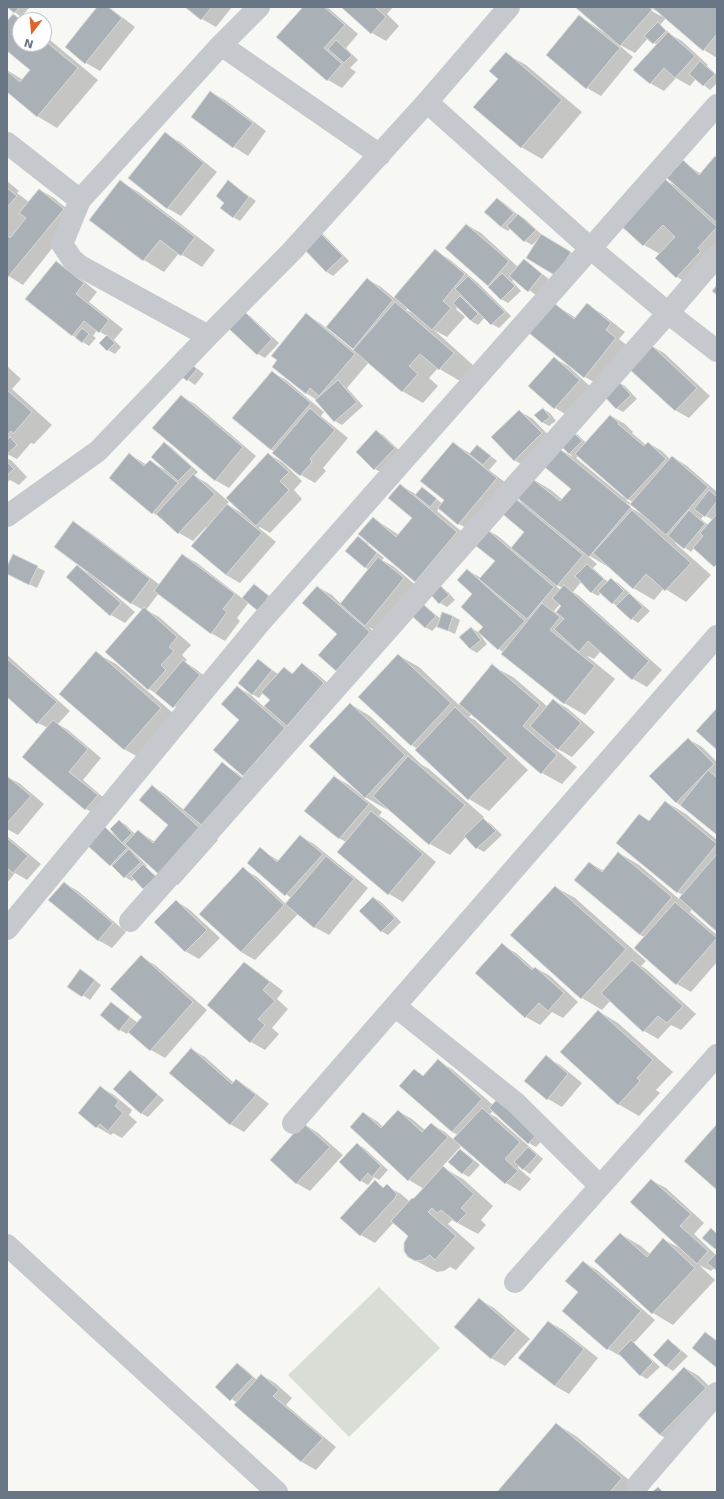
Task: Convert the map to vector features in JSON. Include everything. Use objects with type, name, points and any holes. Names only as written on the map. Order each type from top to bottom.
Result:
[{"type":"street","points":[[208,336],[80,266],[72,259],[62,244],[80,200],[221,45],[259,7]]},
{"type":"street","points":[[7,516],[98,452],[208,336],[292,251],[380,155],[509,7]]},
{"type":"street","points":[[221,45],[380,155]]},
{"type":"street","points":[[427,102],[590,248],[668,313],[717,351]]},
{"type":"street","points":[[7,929],[259,624],[717,105]]},
{"type":"street","points":[[7,143],[80,200]]},
{"type":"street","points":[[130,921],[717,256]]},
{"type":"street","points":[[292,1123],[717,636]]},
{"type":"street","points":[[395,1006],[516,1103],[600,1186]]},
{"type":"street","points":[[515,1282],[717,1055]]},
{"type":"street","points":[[7,1244],[277,1492]]},
{"type":"street","points":[[637,1486],[717,1393]]},
{"type":"shaded area","points":[[379,1287],[440,1348],[349,1437],[288,1375]]},
{"type":"building","points":[[7,7],[20,7],[15,12]]},
{"type":"building","points":[[97,7],[108,7],[122,18],[85,64],[65,47]]},
{"type":"building","points":[[185,7],[212,7],[201,20]]},
{"type":"building","points":[[303,7],[324,7],[345,25],[324,48],[342,64],[327,81],[276,37]]},
{"type":"building","points":[[341,7],[375,7],[386,17],[371,34]]},
{"type":"building","points":[[575,7],[650,7],[652,10],[620,46]]},
{"type":"building","points":[[652,7],[717,7],[717,34],[703,51]]},
{"type":"building","points":[[12,15],[12,52],[52,52],[52,47],[78,68],[37,117],[7,92],[7,71],[20,82],[30,70],[7,51],[7,21]]},
{"type":"building","points":[[579,15],[620,48],[586,89],[546,55]]},
{"type":"building","points":[[658,22],[666,31],[653,44],[644,36]]},
{"type":"building","points":[[668,32],[695,56],[675,78],[664,68],[650,84],[633,70]]},
{"type":"building","points":[[336,40],[352,55],[344,63],[328,49]]},
{"type":"building","points":[[506,52],[562,100],[521,148],[473,107],[498,79],[489,71]]},
{"type":"building","points":[[700,61],[715,74],[703,86],[689,74]]},
{"type":"building","points":[[210,91],[253,123],[233,148],[191,117]]},
{"type":"building","points":[[165,132],[204,163],[167,209],[128,178]]},
{"type":"building","points":[[715,156],[717,158],[717,223],[667,178],[683,160],[699,175]]},
{"type":"building","points":[[664,178],[717,227],[698,248],[701,251],[676,278],[655,258],[675,237],[663,225],[643,246],[620,225]]},
{"type":"building","points":[[120,180],[195,237],[181,256],[160,240],[143,261],[89,220]]},
{"type":"building","points":[[228,180],[249,197],[233,218],[220,208],[224,203],[216,196]]},
{"type":"building","points":[[7,188],[17,196],[7,207]]},
{"type":"building","points":[[39,189],[64,209],[8,277],[7,235],[10,238],[26,218],[19,213]]},
{"type":"building","points":[[497,198],[514,213],[501,227],[484,212]]},
{"type":"building","points":[[518,214],[536,230],[524,242],[507,226]]},
{"type":"building","points":[[466,224],[509,261],[488,286],[445,248]]},
{"type":"building","points":[[317,230],[343,256],[326,272],[301,246]]},
{"type":"building","points":[[541,234],[571,252],[556,276],[526,258]]},
{"type":"building","points":[[435,249],[465,274],[443,301],[451,308],[432,330],[394,297]]},
{"type":"building","points":[[524,259],[542,274],[528,292],[509,276]]},
{"type":"building","points":[[56,261],[84,283],[76,294],[109,320],[99,333],[84,321],[72,336],[25,299]]},
{"type":"building","points":[[502,273],[515,286],[501,300],[488,287]]},
{"type":"building","points":[[468,276],[505,312],[491,325],[455,289]]},
{"type":"building","points":[[367,278],[393,300],[353,349],[326,327]]},
{"type":"building","points":[[717,285],[717,295],[712,291]]},
{"type":"building","points":[[460,296],[478,314],[471,321],[453,303]]},
{"type":"building","points":[[395,302],[454,353],[439,370],[420,354],[409,366],[418,374],[402,392],[353,350]]},
{"type":"building","points":[[554,303],[574,319],[587,303],[611,323],[606,330],[616,338],[584,378],[529,333]]},
{"type":"building","points":[[243,310],[272,339],[257,355],[227,327]]},
{"type":"building","points":[[306,313],[355,354],[319,396],[310,388],[306,394],[272,367],[277,360],[271,356]]},
{"type":"building","points":[[82,328],[89,334],[82,343],[75,337]]},
{"type":"building","points":[[107,335],[115,343],[107,351],[99,343]]},
{"type":"building","points":[[650,344],[697,388],[675,411],[627,367]]},
{"type":"building","points":[[554,357],[580,380],[554,409],[528,386]]},
{"type":"building","points":[[187,361],[197,369],[187,381],[177,373]]},
{"type":"building","points":[[272,371],[311,403],[271,450],[232,418]]},
{"type":"building","points":[[338,380],[357,402],[334,422],[315,400]]},
{"type":"building","points":[[618,381],[631,395],[616,409],[603,395]]},
{"type":"building","points":[[7,390],[32,412],[13,434],[11,431],[7,435]]},
{"type":"building","points":[[181,395],[243,447],[215,481],[152,428]]},
{"type":"building","points":[[310,408],[335,430],[310,459],[312,462],[300,476],[272,453]]},
{"type":"building","points":[[543,408],[550,417],[542,423],[534,415]]},
{"type":"building","points":[[519,410],[542,433],[514,461],[491,437]]},
{"type":"building","points":[[610,415],[619,423],[618,424],[644,446],[648,442],[666,459],[628,500],[575,454]]},
{"type":"building","points":[[376,430],[395,448],[374,470],[356,452]]},
{"type":"building","points":[[571,430],[582,441],[569,454],[558,443]]},
{"type":"building","points":[[10,437],[17,445],[7,454],[7,440]]},
{"type":"building","points":[[164,442],[192,467],[178,481],[151,457]]},
{"type":"building","points":[[453,442],[497,478],[458,525],[438,508],[444,500],[420,481]]},
{"type":"building","points":[[477,445],[491,456],[483,465],[469,454]]},
{"type":"building","points":[[556,446],[631,507],[589,557],[515,496],[530,477],[560,501],[571,489],[541,464]]},
{"type":"building","points":[[129,453],[144,466],[150,460],[178,483],[152,514],[109,478]]},
{"type":"building","points":[[268,453],[289,472],[280,481],[289,490],[256,526],[226,498]]},
{"type":"building","points":[[672,456],[708,487],[666,535],[630,504]]},
{"type":"building","points":[[7,462],[14,469],[7,475]]},
{"type":"building","points":[[193,474],[215,494],[178,534],[156,514]]},
{"type":"building","points":[[400,484],[457,532],[415,582],[358,534],[373,517],[396,537],[412,518],[388,498]]},
{"type":"building","points":[[422,487],[437,499],[430,507],[415,495]]},
{"type":"building","points":[[709,490],[717,497],[717,501],[705,517],[694,509]]},
{"type":"building","points":[[511,495],[583,555],[557,586],[511,548],[524,532],[499,511]]},
{"type":"building","points":[[227,504],[262,533],[226,575],[191,546]]},
{"type":"building","points":[[632,510],[691,563],[665,591],[646,574],[633,589],[593,553]]},
{"type":"building","points":[[689,510],[705,524],[684,549],[668,536]]},
{"type":"building","points":[[717,514],[717,564],[714,567],[693,548],[703,536],[700,533]]},
{"type":"building","points":[[73,521],[150,579],[131,604],[54,547]]},
{"type":"building","points":[[484,527],[554,587],[527,619],[479,579],[495,561],[471,542]]},
{"type":"building","points":[[358,536],[377,553],[365,568],[345,551]]},
{"type":"building","points":[[13,554],[38,566],[29,585],[7,574],[7,566]]},
{"type":"building","points":[[182,554],[235,594],[223,609],[227,612],[211,634],[154,591]]},
{"type":"building","points":[[378,557],[404,578],[365,626],[340,604]]},
{"type":"building","points":[[587,564],[604,579],[591,593],[575,576]]},
{"type":"building","points":[[77,565],[121,603],[110,616],[66,577]]},
{"type":"building","points":[[467,569],[525,621],[498,650],[478,632],[483,627],[461,607],[472,594],[457,580]]},
{"type":"building","points":[[611,578],[624,591],[612,604],[598,591]]},
{"type":"building","points":[[254,584],[269,596],[258,611],[242,598]]},
{"type":"building","points":[[564,585],[649,661],[632,680],[588,641],[579,652],[554,629],[564,619],[556,612],[561,606],[552,598]]},
{"type":"building","points":[[317,586],[370,632],[336,671],[318,655],[337,634],[302,603]]},
{"type":"building","points":[[441,586],[449,595],[439,604],[431,595]]},
{"type":"building","points":[[629,593],[643,607],[631,620],[616,606]]},
{"type":"building","points":[[542,603],[560,617],[550,630],[595,666],[564,704],[501,654]]},
{"type":"building","points":[[423,604],[436,616],[425,628],[412,616]]},
{"type":"building","points":[[144,607],[177,637],[169,647],[174,651],[161,665],[166,670],[148,690],[105,652]]},
{"type":"building","points":[[442,612],[453,616],[448,631],[437,627]]},
{"type":"building","points":[[471,627],[481,640],[470,649],[459,637]]},
{"type":"building","points":[[96,651],[161,708],[124,750],[59,694]]},
{"type":"building","points":[[398,654],[451,703],[411,746],[358,697]]},
{"type":"building","points":[[7,659],[57,702],[37,724],[7,697]]},
{"type":"building","points":[[258,659],[272,670],[252,695],[238,683]]},
{"type":"building","points":[[183,660],[200,675],[173,708],[155,693]]},
{"type":"building","points":[[302,663],[324,683],[287,726],[264,706],[270,700],[261,692],[284,667],[292,674]]},
{"type":"building","points":[[492,664],[540,705],[523,726],[557,755],[541,774],[459,704]]},
{"type":"building","points":[[237,686],[285,728],[243,776],[213,750],[239,720],[221,704]]},
{"type":"building","points":[[553,699],[581,723],[558,750],[530,726]]},
{"type":"building","points":[[350,703],[405,755],[365,798],[309,746]]},
{"type":"building","points":[[455,707],[508,758],[468,800],[415,750]]},
{"type":"building","points":[[717,708],[717,750],[696,731]]},
{"type":"building","points":[[53,720],[88,749],[69,772],[98,795],[85,810],[22,757]]},
{"type":"building","points":[[688,738],[714,764],[676,803],[649,776]]},
{"type":"building","points":[[408,756],[465,805],[429,845],[373,796]]},
{"type":"building","points":[[222,762],[243,779],[204,827],[183,810]]},
{"type":"building","points":[[708,770],[717,778],[717,835],[680,805]]},
{"type":"building","points":[[7,776],[31,796],[7,823]]},
{"type":"building","points":[[334,776],[369,804],[339,839],[304,811]]},
{"type":"building","points":[[152,785],[204,832],[163,878],[125,844],[138,830],[153,843],[168,825],[139,800]]},
{"type":"building","points":[[665,801],[717,844],[677,893],[616,843],[639,814],[649,821]]},
{"type":"building","points":[[371,811],[423,854],[388,895],[337,852]]},
{"type":"building","points":[[483,818],[496,831],[476,849],[464,836]]},
{"type":"building","points":[[119,820],[132,833],[122,843],[110,829]]},
{"type":"building","points":[[105,827],[127,848],[110,866],[87,845]]},
{"type":"building","points":[[300,835],[323,854],[285,896],[247,863],[260,847],[277,862]]},
{"type":"building","points":[[7,838],[28,856],[13,873],[7,868]]},
{"type":"building","points":[[129,849],[141,862],[124,878],[112,866]]},
{"type":"building","points":[[618,852],[672,897],[640,935],[574,880],[589,862],[602,872]]},
{"type":"building","points":[[717,854],[717,932],[679,898]]},
{"type":"building","points":[[326,856],[354,879],[314,928],[285,904]]},
{"type":"building","points":[[143,864],[156,877],[143,889],[131,876]]},
{"type":"building","points":[[243,867],[284,905],[241,952],[199,914]]},
{"type":"building","points":[[64,882],[113,923],[98,941],[48,900]]},
{"type":"building","points":[[555,886],[626,949],[581,999],[510,935]]},
{"type":"building","points":[[373,897],[395,918],[381,932],[359,911]]},
{"type":"building","points":[[176,900],[207,930],[185,952],[154,922]]},
{"type":"building","points":[[675,902],[717,938],[676,985],[634,948]]},
{"type":"building","points":[[502,943],[532,970],[535,967],[564,993],[548,1011],[539,1003],[525,1018],[475,973]]},
{"type":"building","points":[[141,955],[193,1002],[150,1051],[128,1032],[142,1017],[110,989]]},
{"type":"building","points":[[632,960],[683,1006],[667,1023],[658,1016],[643,1032],[601,993]]},
{"type":"building","points":[[244,962],[270,982],[263,990],[275,1001],[258,1019],[265,1025],[250,1043],[207,1005]]},
{"type":"building","points":[[80,969],[95,980],[82,997],[67,987]]},
{"type":"building","points":[[111,1002],[130,1017],[119,1031],[100,1015]]},
{"type":"building","points":[[598,1010],[653,1060],[637,1078],[640,1081],[618,1105],[560,1052]]},
{"type":"building","points":[[191,1048],[232,1084],[236,1079],[256,1095],[230,1125],[169,1073]]},
{"type":"building","points":[[546,1055],[568,1074],[547,1100],[524,1081]]},
{"type":"building","points":[[438,1059],[482,1099],[452,1132],[399,1086],[414,1069],[423,1076]]},
{"type":"building","points":[[130,1070],[158,1095],[141,1114],[113,1089]]},
{"type":"building","points":[[100,1086],[119,1101],[115,1106],[123,1113],[108,1131],[100,1124],[96,1128],[78,1113]]},
{"type":"building","points":[[501,1095],[540,1131],[528,1144],[489,1108]]},
{"type":"building","points":[[482,1108],[520,1142],[505,1159],[518,1171],[505,1184],[453,1139]]},
{"type":"building","points":[[398,1110],[422,1132],[431,1123],[448,1137],[408,1181],[350,1127],[363,1112],[381,1128]]},
{"type":"building","points":[[303,1123],[330,1147],[296,1184],[270,1160]]},
{"type":"building","points":[[717,1124],[717,1190],[684,1161]]},
{"type":"building","points":[[357,1143],[381,1166],[372,1177],[368,1173],[360,1182],[339,1162]]},
{"type":"building","points":[[528,1147],[537,1155],[523,1170],[514,1162]]},
{"type":"building","points":[[460,1149],[474,1161],[462,1174],[448,1162]]},
{"type":"building","points":[[443,1166],[474,1194],[461,1208],[467,1213],[457,1223],[441,1210],[437,1213],[432,1208],[428,1212],[456,1236],[435,1260],[430,1255],[423,1260],[415,1261],[408,1257],[404,1251],[404,1243],[408,1236],[391,1221]]},
{"type":"building","points":[[651,1179],[691,1214],[680,1226],[708,1251],[697,1264],[630,1202]]},
{"type":"building","points":[[375,1180],[383,1188],[387,1184],[397,1194],[360,1236],[340,1218]]},
{"type":"building","points":[[711,1228],[717,1234],[717,1248],[715,1249],[702,1238]]},
{"type":"building","points":[[620,1233],[647,1257],[663,1238],[695,1268],[652,1314],[594,1261]]},
{"type":"building","points":[[717,1253],[717,1271],[707,1263]]},
{"type":"building","points":[[583,1261],[641,1311],[607,1350],[562,1311],[578,1292],[565,1281]]},
{"type":"building","points":[[479,1298],[516,1330],[491,1359],[454,1327]]},
{"type":"building","points":[[548,1321],[584,1349],[555,1386],[518,1358]]},
{"type":"building","points":[[705,1332],[717,1341],[717,1368],[692,1348]]},
{"type":"building","points":[[668,1339],[681,1351],[666,1367],[653,1355]]},
{"type":"building","points":[[631,1340],[653,1362],[640,1376],[618,1353]]},
{"type":"building","points":[[237,1363],[253,1377],[230,1401],[215,1387]]},
{"type":"building","points":[[684,1367],[706,1388],[660,1435],[638,1415]]},
{"type":"building","points":[[261,1374],[279,1390],[273,1396],[323,1438],[301,1462],[234,1405]]},
{"type":"building","points":[[556,1423],[622,1478],[610,1492],[497,1492]]},
{"type":"building","points":[[658,1487],[663,1492],[652,1492]]}]
